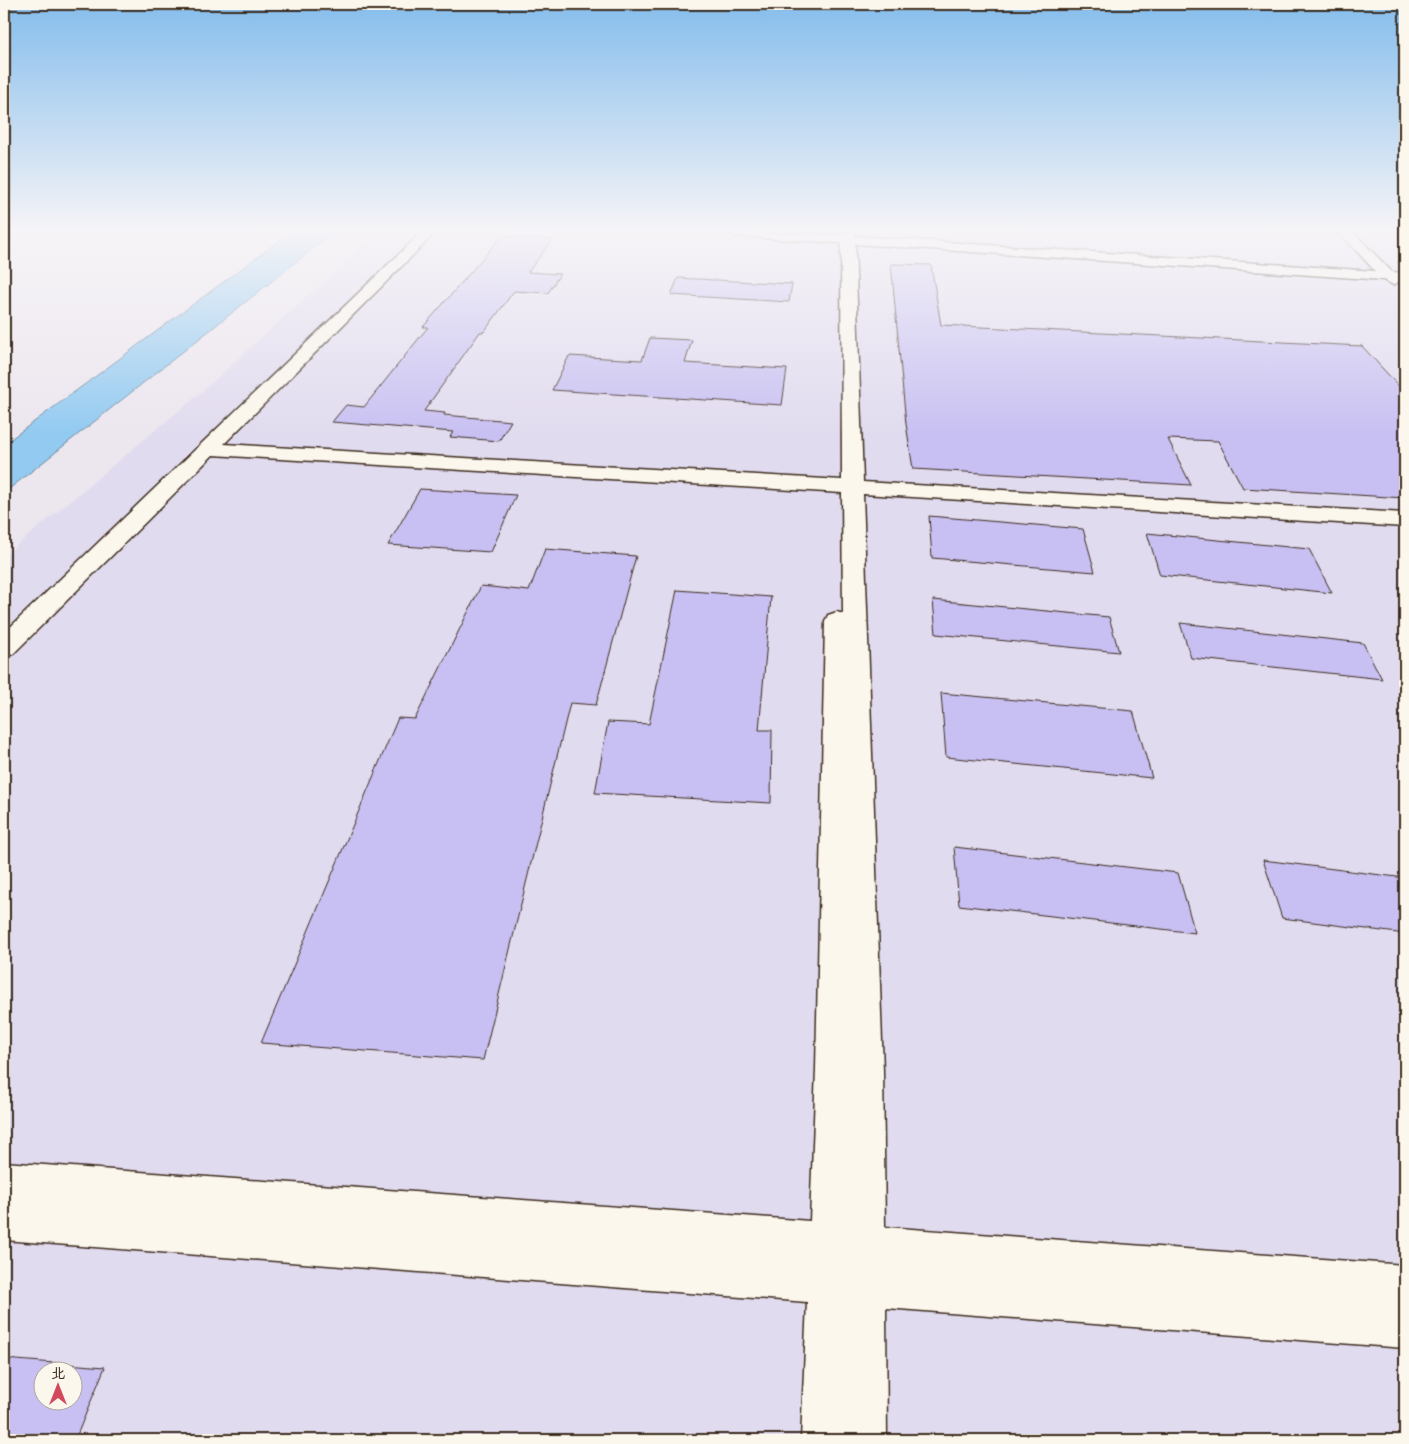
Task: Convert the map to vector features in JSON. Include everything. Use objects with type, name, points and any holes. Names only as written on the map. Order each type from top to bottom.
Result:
[{"type":"street","points":[[4,648],[361,299]]},
{"type":"street","points":[[842,299],[845,486],[836,1059],[847,1264],[863,1440]]},
{"type":"street","points":[[207,449],[1405,520]]},
{"type":"street","points":[[4,1182],[847,1264],[1405,1326]]},
{"type":"street","points":[[4,1220],[847,1264],[1405,1287]]},
{"type":"street","points":[[825,1440],[847,1264]]},
{"type":"shaded area","points":[[304,299],[1405,299],[1405,1440],[4,1440],[4,556],[199,394]]},
{"type":"water","points":[[200,299],[249,299],[4,493],[4,444]]},
{"type":"building","points":[[447,299],[508,299],[484,332],[480,332],[424,411],[445,413],[444,415],[511,421],[499,441],[450,437],[453,432],[332,422],[346,405],[364,407],[428,327],[423,327]]},
{"type":"building","points":[[745,299],[789,299],[789,302]]},
{"type":"building","points":[[894,299],[937,299],[941,325],[1362,346],[1405,393],[1405,498],[1243,488],[1218,441],[1168,439],[1191,485],[913,469],[906,424]]},
{"type":"building","points":[[650,338],[692,340],[685,363],[787,369],[782,405],[552,390],[569,356],[642,360]]},
{"type":"building","points":[[420,489],[516,495],[491,552],[388,545]]},
{"type":"building","points":[[929,516],[1083,529],[1095,572],[932,558]]},
{"type":"building","points":[[1147,533],[1309,549],[1332,593],[1160,575]]},
{"type":"building","points":[[545,549],[636,556],[596,705],[570,703],[483,1060],[261,1043],[398,718],[415,719],[481,586],[529,591]]},
{"type":"building","points":[[677,590],[771,597],[759,730],[772,730],[771,803],[595,793],[608,722],[649,724]]},
{"type":"building","points":[[933,600],[1109,617],[1119,652],[936,634]]},
{"type":"building","points":[[1180,623],[1363,643],[1382,679],[1191,658]]},
{"type":"building","points":[[941,693],[1133,711],[1152,778],[946,757]]},
{"type":"building","points":[[954,847],[1178,873],[1195,933],[959,905]]},
{"type":"building","points":[[1263,860],[1405,878],[1405,934],[1282,918]]},
{"type":"building","points":[[4,1359],[42,1362],[32,1362],[32,1412],[82,1412],[82,1365],[105,1367],[75,1440],[4,1440]]}]
